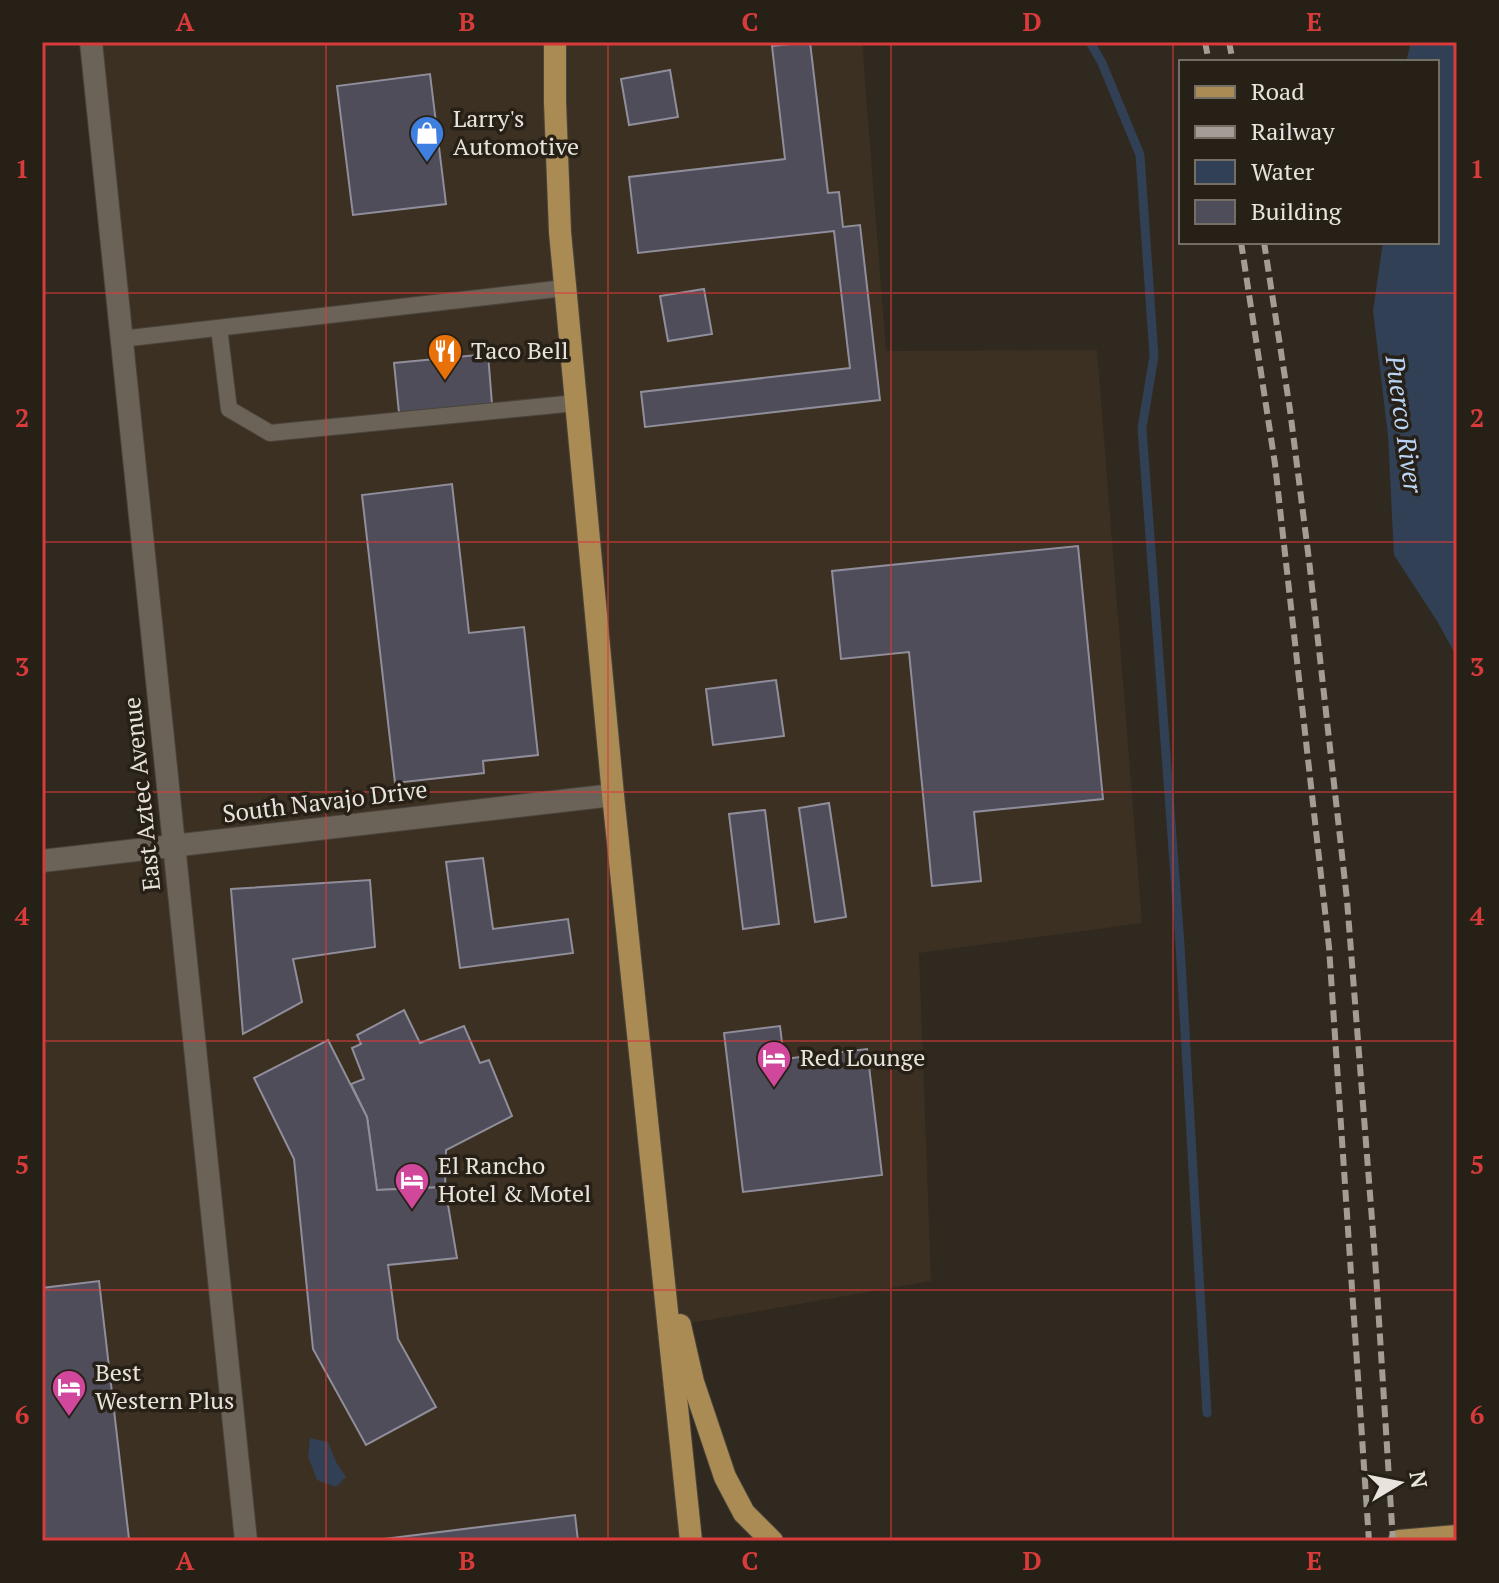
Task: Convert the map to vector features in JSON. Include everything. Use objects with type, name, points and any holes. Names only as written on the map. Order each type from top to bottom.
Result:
[{"type":"main road","name":"East Aztec Avenue","points":[[91,42],[246,1541]]},
{"type":"main road","points":[[555,42],[560,232],[565,288],[613,795],[691,1541]]},
{"type":"main road","name":"South Navajo Drive","points":[[42,861],[613,795]]},
{"type":"main road","points":[[657,1216],[693,1382],[725,1477],[744,1513],[772,1541]]},
{"type":"main road","points":[[1399,1541],[1457,1536]]},
{"type":"lane","points":[[121,339],[565,288]]},
{"type":"lane","points":[[219,328],[229,409],[270,433],[576,403]]},
{"type":"shaded area","points":[[91,42],[862,42],[886,351],[1097,350],[1142,923],[919,953],[931,1281],[668,1327],[691,1541],[42,1541],[42,861],[173,846]]},
{"type":"water","name":"Puerco River","points":[[1411,42],[1457,42],[1457,657],[1394,555],[1388,435],[1373,311],[1383,244],[1439,244],[1439,60],[1406,60]]},
{"type":"water","points":[[310,1438],[328,1442],[346,1477],[336,1487],[317,1480],[308,1456]]},
{"type":"building","points":[[810,42],[828,193],[839,192],[843,227],[860,225],[880,400],[645,427],[641,392],[850,368],[834,231],[638,253],[629,177],[785,159],[772,46]]},
{"type":"building","points":[[670,70],[678,117],[629,125],[621,79]]},
{"type":"building","points":[[430,74],[446,204],[353,215],[337,86]]},
{"type":"building","points":[[704,289],[712,334],[668,341],[660,296]]},
{"type":"building","points":[[488,354],[492,404],[399,413],[394,363]]},
{"type":"building","points":[[452,484],[469,633],[524,627],[538,755],[483,761],[484,773],[395,783],[362,495]]},
{"type":"building","points":[[1078,546],[1103,799],[974,812],[981,881],[932,886],[909,652],[841,659],[832,571]]},
{"type":"building","points":[[776,680],[784,736],[713,745],[706,689]]},
{"type":"building","points":[[829,803],[846,917],[815,922],[799,808]]},
{"type":"building","points":[[765,810],[779,924],[743,929],[729,814]]},
{"type":"building","points":[[483,858],[493,929],[568,919],[573,953],[460,968],[446,862]]},
{"type":"building","points":[[370,880],[375,947],[293,959],[302,1002],[243,1034],[231,889]]},
{"type":"building","points":[[404,1010],[420,1043],[464,1026],[480,1063],[489,1060],[512,1116],[446,1150],[445,1187],[377,1190],[367,1117],[351,1084],[364,1079],[352,1048],[361,1044],[357,1035]]},
{"type":"building","points":[[780,1026],[784,1059],[867,1049],[882,1175],[743,1192],[724,1033]]},
{"type":"building","points":[[328,1040],[367,1117],[377,1190],[445,1187],[457,1258],[388,1265],[398,1339],[436,1407],[366,1445],[313,1349],[294,1159],[254,1078]]},
{"type":"building","points":[[99,1281],[129,1539],[42,1541],[42,1288]]},
{"type":"building","points":[[575,1515],[578,1541],[368,1541]]},
{"type":"waterway","points":[[1090,42],[1102,63],[1140,155],[1154,356],[1142,428],[1180,945],[1207,1413]]},
{"type":"railway","points":[[1205,42],[1209,60]]},
{"type":"railway","points":[[1229,42],[1233,60]]},
{"type":"railway","points":[[1241,244],[1275,464],[1329,947],[1369,1541]]},
{"type":"railway","points":[[1264,244],[1309,560],[1347,900],[1393,1541]]},
{"type":"place","name":"Larry's Automotive","points":[[427,164]]},
{"type":"place","name":"Taco Bell","points":[[445,382]]},
{"type":"place","name":"Red Lounge","points":[[774,1089]]},
{"type":"place","name":"El Rancho Hotel & Motel","points":[[412,1211]]},
{"type":"place","name":"Best Western Plus","points":[[69,1418]]}]
